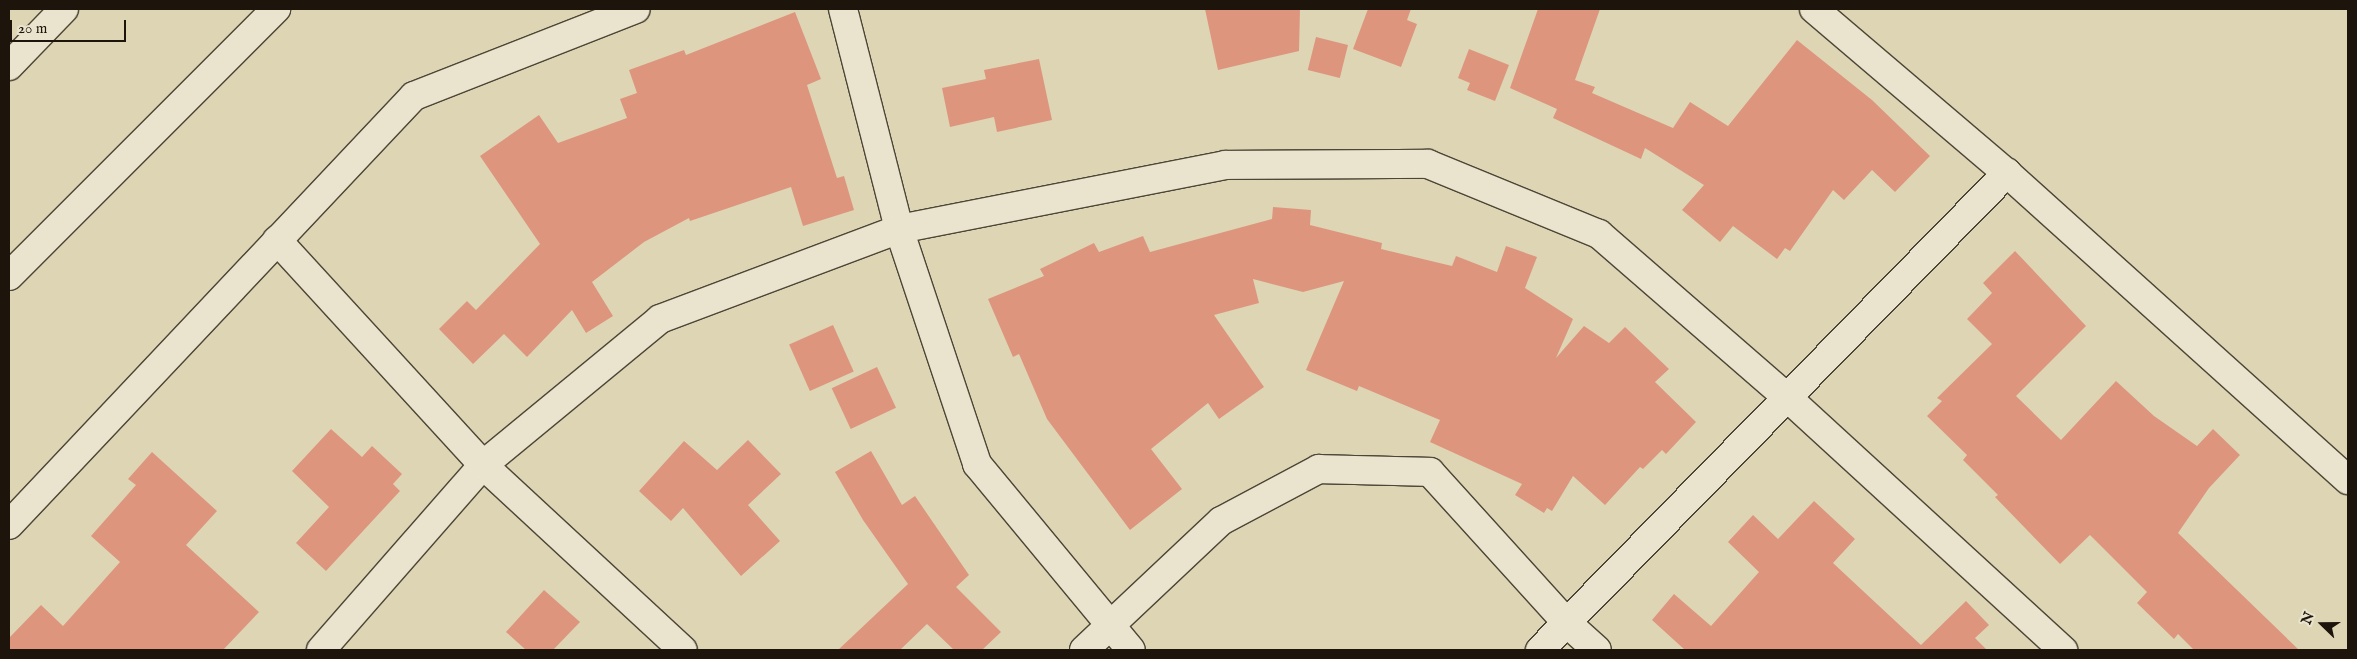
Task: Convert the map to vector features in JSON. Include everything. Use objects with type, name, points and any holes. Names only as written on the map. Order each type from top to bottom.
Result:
[{"type":"street","points":[[9,66],[64,9]]},
{"type":"street","points":[[9,276],[276,9]]},
{"type":"street","points":[[9,525],[414,96],[636,9]]},
{"type":"street","points":[[843,9],[899,229],[977,464],[1108,626],[1130,650]]},
{"type":"street","points":[[1814,9],[2007,173],[2348,480]]},
{"type":"street","points":[[321,650],[483,465],[660,319],[899,229],[1225,165],[1428,164],[1598,234],[1789,399],[2063,650]]},
{"type":"street","points":[[1540,650],[1789,399],[2007,173]]},
{"type":"street","points":[[277,240],[483,465],[682,650]]},
{"type":"street","points":[[1084,650],[1221,521],[1319,469],[1430,472],[1568,623],[1597,650]]},
{"type":"building","points":[[1205,9],[1300,9],[1299,51],[1218,70]]},
{"type":"building","points":[[1368,9],[1411,9],[1407,20],[1417,24],[1401,67],[1353,49]]},
{"type":"building","points":[[1538,9],[1600,9],[1575,80],[1595,87],[1592,93],[1673,128],[1690,102],[1728,126],[1797,40],[1872,100],[1930,156],[1895,192],[1872,170],[1844,200],[1833,190],[1790,251],[1785,248],[1777,259],[1733,226],[1720,242],[1682,210],[1704,185],[1645,148],[1641,159],[1553,118],[1557,109],[1510,88]]},
{"type":"building","points":[[795,12],[821,79],[807,85],[837,178],[844,176],[854,210],[803,226],[791,187],[690,221],[689,218],[644,242],[592,282],[613,316],[586,333],[572,310],[527,357],[504,334],[473,364],[439,329],[467,301],[476,310],[540,244],[480,156],[539,115],[558,143],[627,118],[620,99],[637,93],[629,70],[684,50],[686,55]]},
{"type":"building","points":[[1316,37],[1348,45],[1340,78],[1308,70]]},
{"type":"building","points":[[1469,49],[1509,65],[1495,101],[1467,90],[1470,83],[1458,78]]},
{"type":"building","points":[[1039,59],[1052,120],[997,132],[994,117],[950,127],[942,88],[986,79],[984,70]]},
{"type":"building","points":[[1273,207],[1311,210],[1310,225],[1382,243],[1381,249],[1452,266],[1456,256],[1497,272],[1506,246],[1537,257],[1525,288],[1573,319],[1556,358],[1584,326],[1609,343],[1625,327],[1669,369],[1655,382],[1696,422],[1666,454],[1662,450],[1643,469],[1640,467],[1605,505],[1573,476],[1552,511],[1547,508],[1544,513],[1515,495],[1522,484],[1430,442],[1440,420],[1359,386],[1357,391],[1306,370],[1344,281],[1303,292],[1253,279],[1259,303],[1214,315],[1264,387],[1219,419],[1208,403],[1151,449],[1182,489],[1130,530],[1047,419],[1019,354],[1013,357],[988,299],[1044,276],[1040,269],[1094,243],[1099,252],[1143,236],[1150,252],[1272,219]]},
{"type":"building","points":[[2015,251],[2086,326],[2016,396],[2061,440],[2116,381],[2154,416],[2197,446],[2213,429],[2240,455],[2209,488],[2178,533],[2299,650],[2194,650],[2178,634],[2174,639],[2137,603],[2147,592],[2090,535],[2060,564],[1995,497],[1998,495],[1963,460],[1967,455],[1927,416],[1942,401],[1937,398],[1992,344],[1967,319],[1992,293],[1983,283]]},
{"type":"building","points":[[833,325],[854,372],[810,391],[789,345]]},
{"type":"building","points":[[877,367],[896,408],[851,429],[832,388]]},
{"type":"building","points":[[331,429],[362,457],[372,446],[402,474],[393,484],[400,491],[326,571],[296,543],[329,507],[292,471]]},
{"type":"building","points":[[748,440],[781,474],[748,505],[780,541],[741,576],[683,508],[671,521],[639,491],[684,441],[717,470]]},
{"type":"building","points":[[871,451],[902,505],[915,496],[969,575],[956,587],[1001,632],[982,650],[954,650],[927,624],[900,650],[838,650],[908,584],[863,520],[835,472]]},
{"type":"building","points":[[152,452],[217,511],[186,545],[259,612],[223,650],[9,650],[9,638],[41,605],[63,626],[120,562],[91,536],[136,485],[128,479]]},
{"type":"building","points":[[1814,501],[1855,539],[1833,563],[1921,645],[1966,601],[1989,625],[1975,638],[1987,650],[1685,650],[1652,620],[1674,594],[1711,626],[1759,572],[1728,542],[1753,515],[1778,539]]},
{"type":"building","points":[[544,590],[580,622],[553,650],[526,650],[506,632]]}]
